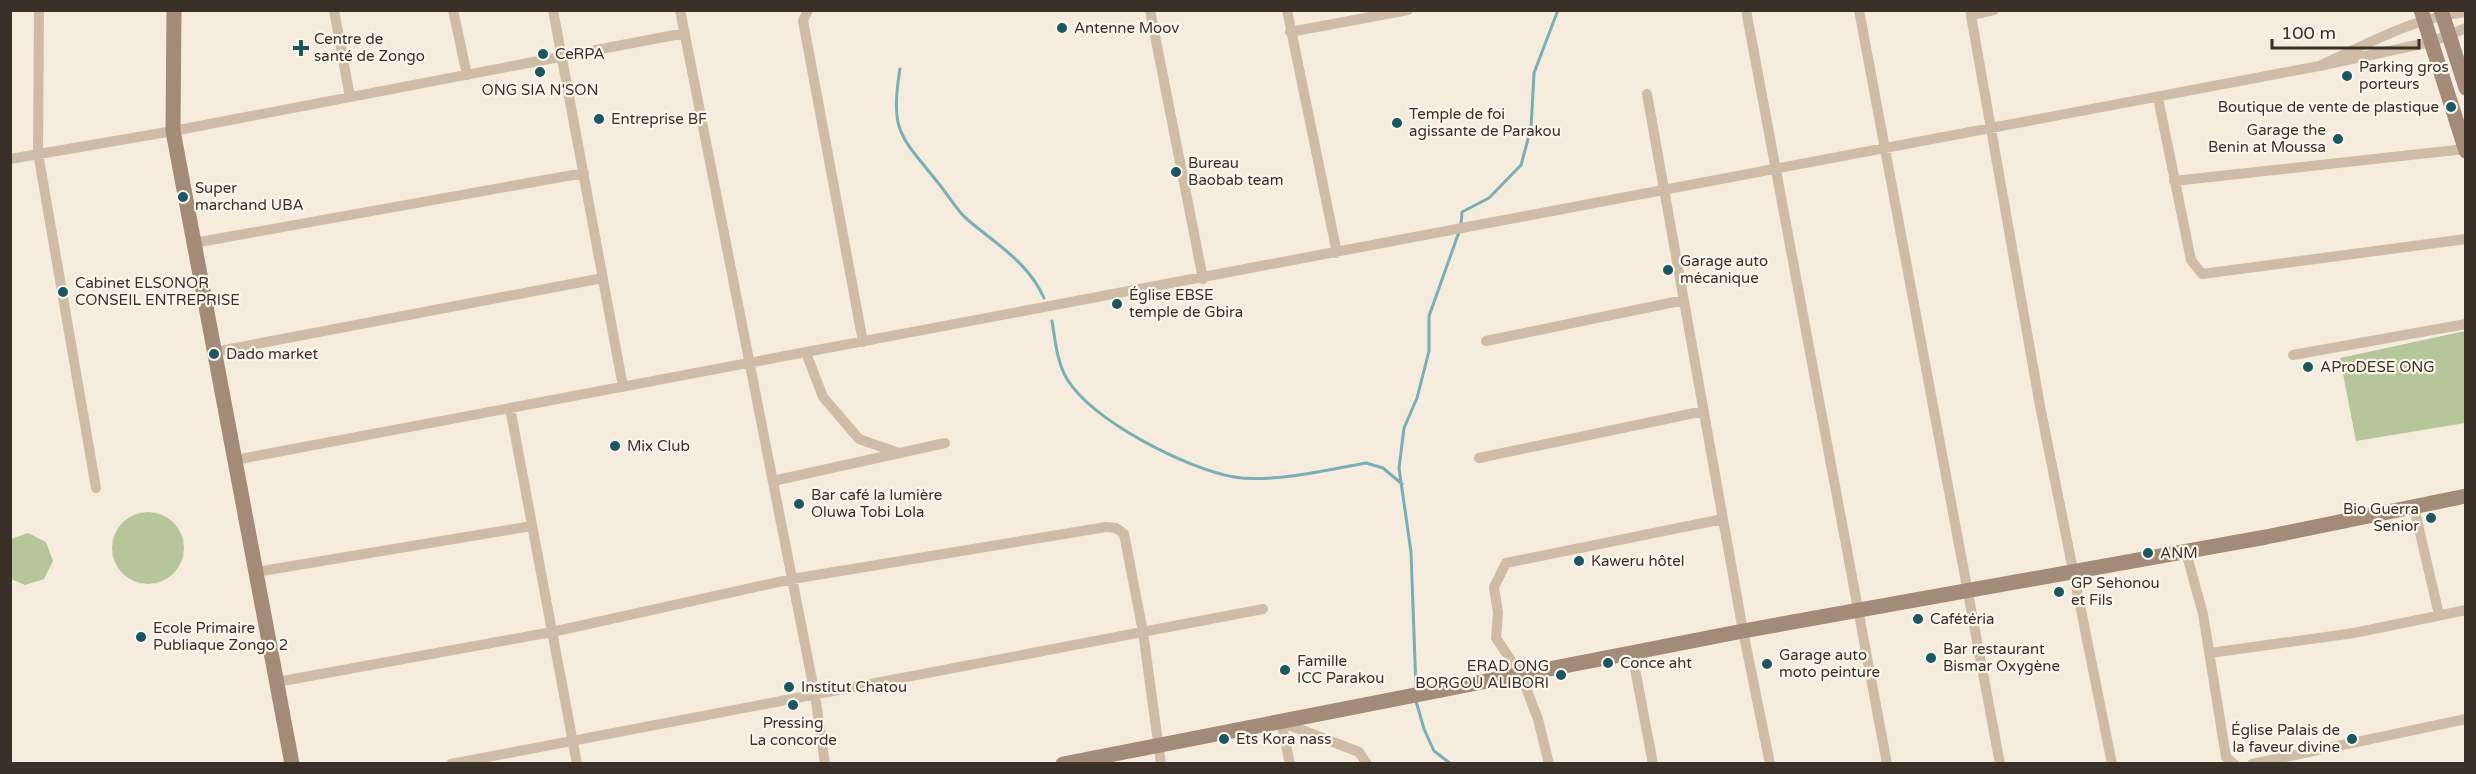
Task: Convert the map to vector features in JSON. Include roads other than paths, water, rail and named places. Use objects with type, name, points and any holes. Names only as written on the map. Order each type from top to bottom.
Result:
[{"type":"street","points":[[39,10],[38,153],[96,488]]},
{"type":"street","points":[[174,10],[173,131],[292,764]]},
{"type":"street","points":[[334,10],[350,98]]},
{"type":"street","points":[[453,10],[467,75]]},
{"type":"street","points":[[553,10],[623,387]]},
{"type":"street","points":[[680,10],[792,579],[825,764]]},
{"type":"street","points":[[808,10],[803,21],[863,342]]},
{"type":"street","points":[[1150,10],[1203,279]]},
{"type":"street","points":[[1287,10],[1337,253]]},
{"type":"street","points":[[1290,32],[1408,10]]},
{"type":"street","points":[[1746,10],[1887,764]]},
{"type":"street","points":[[1859,10],[2000,764]]},
{"type":"street","points":[[1994,10],[1971,13],[1989,128],[2038,395],[2112,764]]},
{"type":"street","points":[[2441,12],[2466,88]]},
{"type":"street","points":[[2319,66],[2422,15],[2466,12]]},
{"type":"street","points":[[2174,181],[2465,150],[2422,15]]},
{"type":"street","points":[[235,460],[1203,279],[1885,147],[2158,98],[2431,42],[2466,28]]},
{"type":"street","points":[[10,159],[350,98],[685,33]]},
{"type":"street","points":[[1647,93],[1743,631],[1770,764]]},
{"type":"street","points":[[2158,98],[2191,260],[2202,274],[2466,239]]},
{"type":"street","points":[[194,243],[584,172]]},
{"type":"street","points":[[214,352],[603,278]]},
{"type":"street","points":[[1486,341],[1684,300]]},
{"type":"street","points":[[2293,355],[2466,324]]},
{"type":"street","points":[[806,353],[823,397],[859,439],[899,453]]},
{"type":"street","points":[[510,408],[577,764]]},
{"type":"street","points":[[1479,458],[1704,411]]},
{"type":"street","points":[[773,481],[945,443]]},
{"type":"street","points":[[1063,764],[1743,631],[2074,573],[2466,496]]},
{"type":"street","points":[[2414,507],[2439,615]]},
{"type":"street","points":[[1549,764],[1538,719],[1521,675],[1496,638],[1498,613],[1494,587],[1506,563],[1723,519]]},
{"type":"street","points":[[256,572],[532,526]]},
{"type":"street","points":[[277,682],[552,632],[792,579],[1106,526],[1116,528],[1124,534],[1143,632],[1161,764]]},
{"type":"street","points":[[2186,552],[2203,614],[2226,757],[2234,764]]},
{"type":"street","points":[[451,764],[1263,609]]},
{"type":"street","points":[[2210,653],[2354,633],[2466,610]]},
{"type":"street","points":[[1632,653],[1653,764]]},
{"type":"street","points":[[2252,764],[2466,719]]},
{"type":"street","points":[[1281,722],[1290,764]]},
{"type":"street","points":[[1281,722],[1359,753],[1367,764]]},
{"type":"waterway","points":[[1461,225],[1462,212],[1489,198],[1521,165],[1531,128],[1534,73],[1558,10]]},
{"type":"waterway","points":[[900,69],[896,107],[898,121],[908,144],[960,212],[1021,264],[1044,298]]},
{"type":"waterway","points":[[1416,689],[1411,552],[1399,468],[1404,428],[1417,398],[1429,351],[1429,316],[1459,232]]},
{"type":"waterway","points":[[1052,321],[1061,366],[1067,379],[1080,395],[1118,426],[1166,453],[1214,472],[1249,478],[1300,475],[1366,463],[1383,468],[1402,484]]},
{"type":"waterway","points":[[1416,701],[1424,729],[1434,751],[1451,764]]},
{"type":"place","name":"Antenne Moov","points":[[1062,28]]},
{"type":"place","name":"Centre de santé de Zongo","points":[[301,48]]},
{"type":"place","name":"CeRPA","points":[[543,54]]},
{"type":"place","name":"ONG SIA N'SON","points":[[540,72]]},
{"type":"place","name":"Parking gros porteurs","points":[[2347,76]]},
{"type":"place","name":"Boutique de vente de plastique","points":[[2451,107]]},
{"type":"place","name":"Entreprise BF","points":[[599,119]]},
{"type":"place","name":"Temple de foi agissante de Parakou","points":[[1397,123]]},
{"type":"place","name":"Garage the Benin at Moussa","points":[[2338,139]]},
{"type":"place","name":"Bureau Baobab team","points":[[1176,172]]},
{"type":"place","name":"Super marchand UBA","points":[[183,197]]},
{"type":"place","name":"Garage auto mécanique","points":[[1668,270]]},
{"type":"place","name":"Cabinet ELSONOR CONSEIL ENTREPRISE","points":[[63,292]]},
{"type":"place","name":"Église EBSE temple de Gbira","points":[[1117,304]]},
{"type":"place","name":"Dado market","points":[[214,354]]},
{"type":"place","name":"AProDESE ONG","points":[[2308,367]]},
{"type":"place","name":"Mix Club","points":[[615,446]]},
{"type":"place","name":"Bar café la lumière Oluwa Tobi Lola","points":[[799,504]]},
{"type":"place","name":"Bio Guerra Senior","points":[[2431,518]]},
{"type":"place","name":"ANM","points":[[2148,553]]},
{"type":"place","name":"Kaweru hôtel","points":[[1579,561]]},
{"type":"place","name":"GP Sehonou et Fils","points":[[2059,592]]},
{"type":"place","name":"Cafétéria","points":[[1918,619]]},
{"type":"place","name":"Ecole Primaire Publiaque Zongo 2","points":[[141,637]]},
{"type":"place","name":"Bar restaurant Bismar Oxygène","points":[[1931,658]]},
{"type":"place","name":"Conce aht","points":[[1608,663]]},
{"type":"place","name":"Garage auto moto peinture","points":[[1767,664]]},
{"type":"place","name":"Famille ICC Parakou","points":[[1285,670]]},
{"type":"place","name":"ERAD ONG BORGOU ALIBORI","points":[[1561,675]]},
{"type":"place","name":"Institut Chatou","points":[[789,687]]},
{"type":"place","name":"Pressing La concorde","points":[[793,705]]},
{"type":"place","name":"Ets Kora nass","points":[[1224,739]]},
{"type":"place","name":"Église Palais de la faveur divine","points":[[2352,739]]}]
